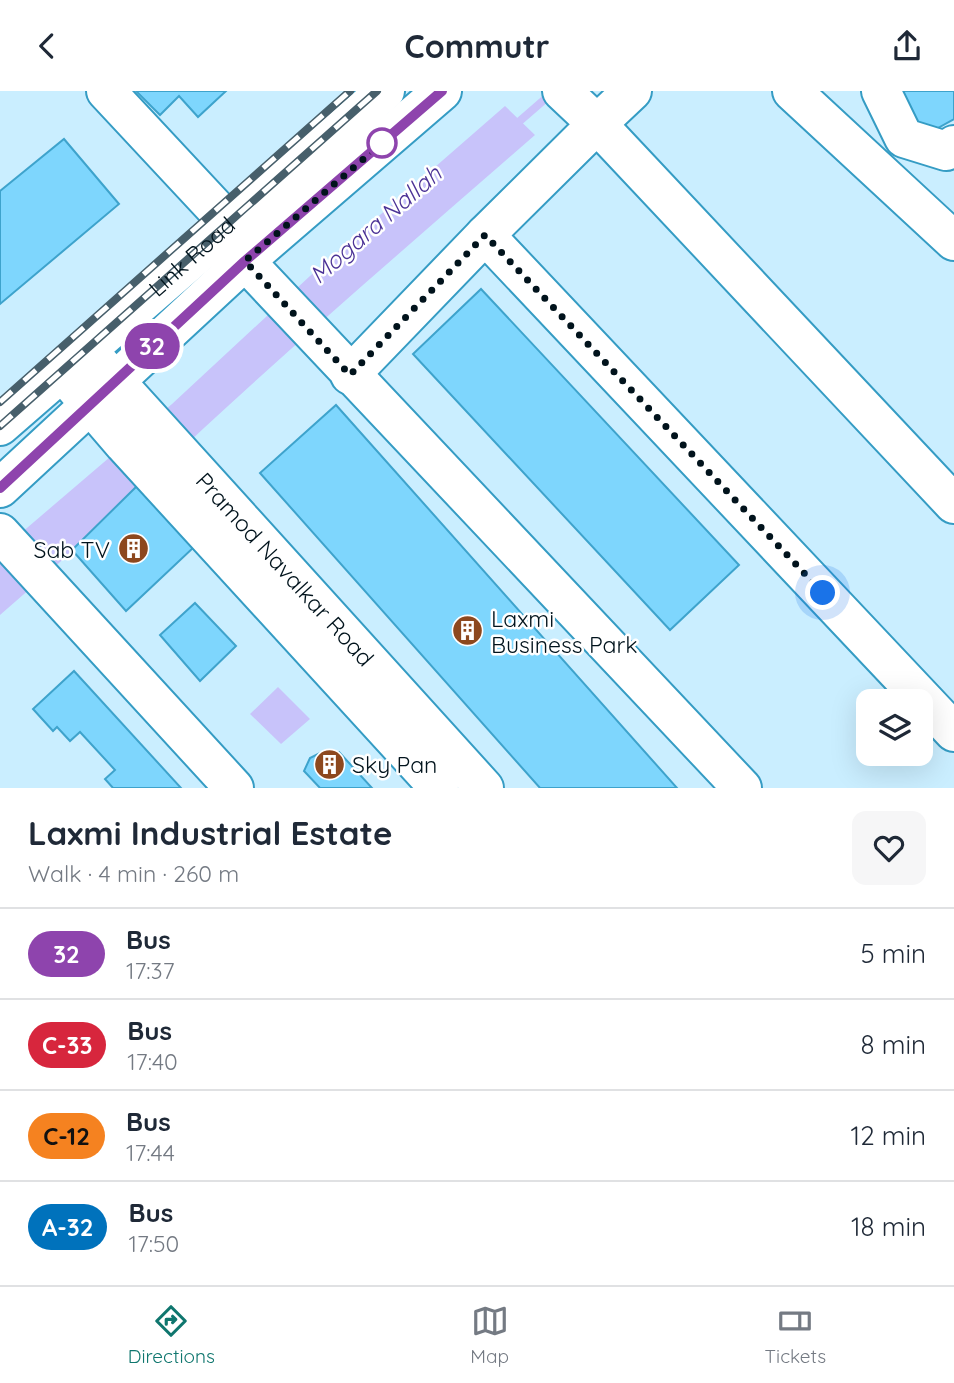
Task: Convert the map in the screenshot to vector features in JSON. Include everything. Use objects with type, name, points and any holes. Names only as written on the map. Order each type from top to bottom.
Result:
[{"type":"street","points":[[106,91],[231,225]]},
{"type":"street","name":"Link Road","points":[[0,426],[385,91]]},
{"type":"street","name":"Link Road","points":[[0,488],[101,393],[258,275],[442,91]]},
{"type":"street","points":[[562,91],[597,124],[954,504]]},
{"type":"street","points":[[350,375],[485,235],[632,91]]},
{"type":"street","points":[[792,91],[954,241]]},
{"type":"street","points":[[881,91],[904,138],[946,151],[954,145]]},
{"type":"street","points":[[485,235],[954,732]]},
{"type":"street","points":[[258,275],[742,788]]},
{"type":"street","name":"Pramod Navalkar Road","points":[[75,362],[206,508],[484,788]]},
{"type":"street","name":"Pramod Navalkar Road","points":[[206,508],[439,788]]},
{"type":"street","points":[[4,537],[234,788]]},
{"type":"water","name":"Mogara Nallah","points":[[505,106],[535,135],[368,280],[0,615],[0,551],[172,404],[310,276]]},
{"type":"water","points":[[278,687],[310,719],[281,744],[250,714]]},
{"type":"building","points":[[136,91],[226,91],[198,117],[179,96],[160,115]]},
{"type":"building","points":[[894,91],[954,91],[954,119],[920,138]]},
{"type":"building","points":[[64,139],[119,204],[0,304],[0,191]]},
{"type":"building","points":[[481,289],[739,565],[670,630],[413,354]]},
{"type":"building","name":"Laxmi Business Park","points":[[336,405],[677,788],[540,788],[260,473]]},
{"type":"building","name":"Sab TV","points":[[137,486],[194,547],[126,611],[72,550]]},
{"type":"building","points":[[195,603],[236,646],[200,681],[160,635]]},
{"type":"building","points":[[74,671],[181,788],[113,788],[105,779],[115,770],[80,732],[70,741],[57,727],[53,731],[33,709]]},
{"type":"building","name":"Sky Pan","points":[[322,752],[339,752],[372,788],[320,788],[304,771],[310,758]]},
{"type":"waterway","name":"Mogara Nallah","points":[[514,126],[552,93]]},
{"type":"railway","points":[[0,402],[350,91]]},
{"type":"railway","points":[[0,426],[377,91]]},
{"type":"bus line","name":"32","points":[[0,488],[245,261],[442,91]]},
{"type":"place","name":"Sab TV","points":[[133,549]]},
{"type":"place","name":"Laxmi Business Park","points":[[468,631]]},
{"type":"place","name":"Sky Pan","points":[[329,764]]},
{"type":"route","points":[[382,143],[245,261],[350,375],[485,235],[823,593]]}]
